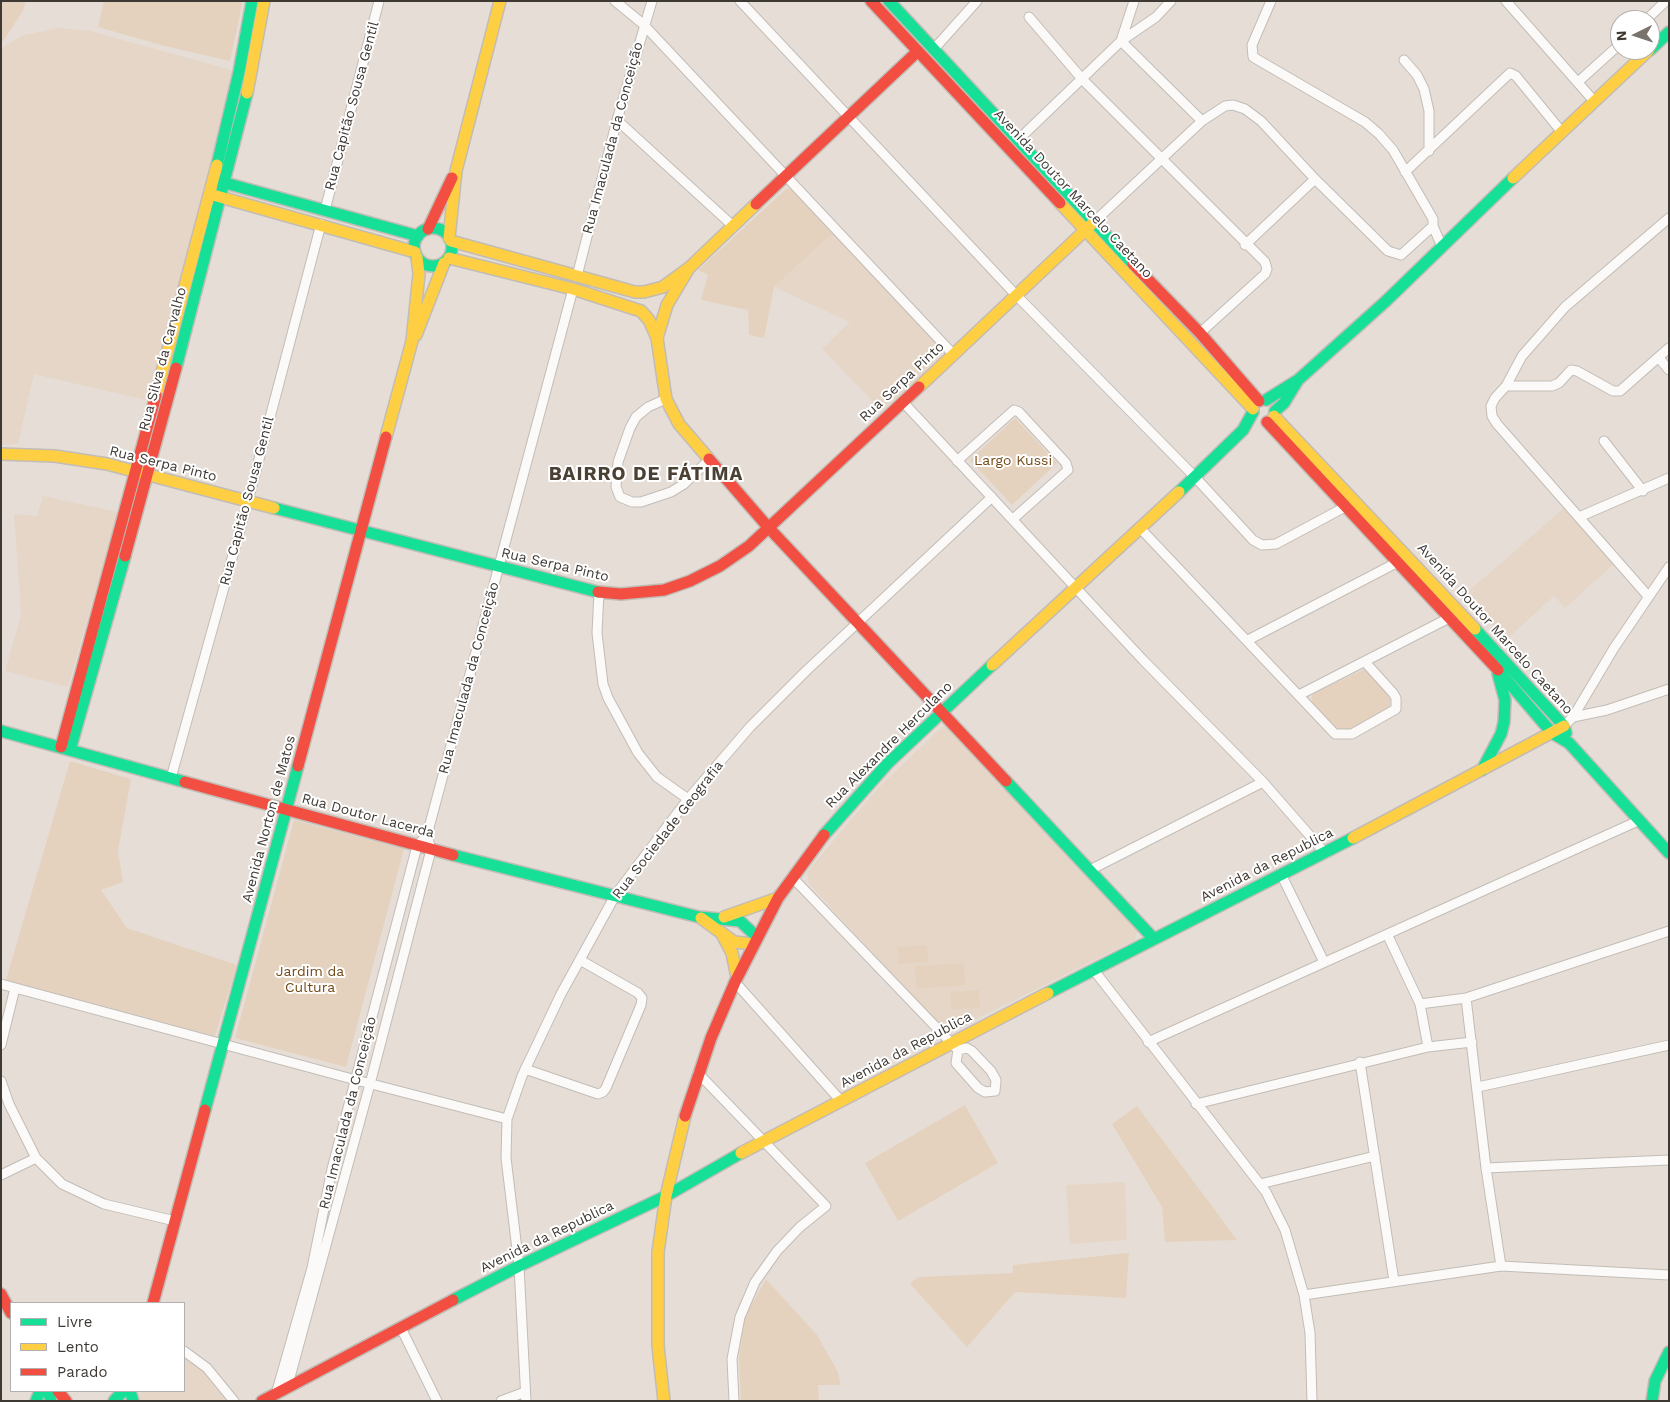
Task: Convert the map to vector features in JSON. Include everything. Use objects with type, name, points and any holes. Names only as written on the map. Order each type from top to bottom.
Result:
[{"type":"street","name":"Rua Silva da Carvalho","points":[[252,1],[253,31]]},
{"type":"street","name":"Rua Silva da Carvalho","points":[[66,748],[157,420],[219,181],[253,31],[264,1]]},
{"type":"street","name":"Rua Capitão Sousa Gentil","points":[[325,210],[379,1]]},
{"type":"street","points":[[447,260],[456,171],[500,1]]},
{"type":"street","points":[[615,1],[644,24],[953,354]]},
{"type":"street","name":"Rua Imaculada da Conceição","points":[[577,276],[617,120],[652,1]]},
{"type":"street","points":[[740,1],[1016,295],[1195,477],[1253,540],[1262,545],[1276,544],[1345,507]]},
{"type":"street","name":"Avenida Doutor Marcelo Caetano","points":[[871,1],[1086,230],[1258,405],[1273,404],[1270,418]]},
{"type":"street","name":"Avenida Doutor Marcelo Caetano","points":[[889,1],[1134,265],[1200,333],[1258,405],[1256,419],[1270,418],[1418,566],[1564,726],[1569,742]]},
{"type":"street","points":[[934,49],[977,1]]},
{"type":"street","points":[[1121,41],[1134,1]]},
{"type":"street","points":[[1018,140],[1083,80],[1121,41],[1150,22],[1171,1]]},
{"type":"street","points":[[1271,1],[1252,45],[1253,57],[1365,122],[1393,150],[1433,219],[1433,226],[1442,247]]},
{"type":"street","points":[[1506,1],[1594,101]]},
{"type":"street","points":[[1657,10],[1666,1]]},
{"type":"street","points":[[1029,17],[1083,80],[1245,245],[1265,262],[1267,269],[1265,274],[1200,333]]},
{"type":"street","points":[[1121,41],[1202,120]]},
{"type":"street","points":[[219,181],[325,210],[423,233],[442,231],[450,240],[577,276],[644,292],[663,287],[689,268],[918,51]]},
{"type":"street","points":[[1578,82],[1610,53]]},
{"type":"street","points":[[1404,60],[1417,75],[1424,88],[1429,111],[1428,151]]},
{"type":"street","points":[[1258,405],[1298,380],[1442,247],[1560,131],[1639,60]]},
{"type":"street","points":[[1405,172],[1510,73],[1516,76],[1560,131]]},
{"type":"street","points":[[1095,221],[1202,120],[1225,106],[1245,109],[1261,121],[1315,179],[1388,251],[1401,255],[1433,226]]},
{"type":"street","points":[[617,120],[733,226]]},
{"type":"street","points":[[416,255],[423,233],[456,171]]},
{"type":"street","points":[[1245,245],[1315,179]]},
{"type":"street","points":[[215,196],[321,224],[416,255],[429,266],[447,260],[573,290],[640,311],[649,320],[657,338],[666,400],[679,424],[768,527],[1153,938]]},
{"type":"street","points":[[1648,596],[1492,416],[1492,406],[1495,398],[1506,386],[1522,356],[1565,306],[1669,218]]},
{"type":"street","name":"Rua Serpa Pinto","points":[[1,454],[55,456],[107,464],[360,532],[598,592],[651,592],[690,581],[734,558],[1095,221]]},
{"type":"street","name":"Rua Capitão Sousa Gentil","points":[[171,778],[248,501],[321,224]]},
{"type":"street","name":"Avenida Norton de Matos","points":[[152,1302],[287,810],[412,342],[418,274],[416,255]]},
{"type":"street","name":"Avenida Norton de Matos","points":[[412,342],[447,260]]},
{"type":"street","points":[[657,338],[667,305],[689,268]]},
{"type":"street","name":"Rua Imaculada da Conceição","points":[[282,1391],[312,1268],[332,1169],[372,1014],[417,846],[427,835],[573,290]]},
{"type":"street","points":[[1506,386],[1552,386],[1559,383],[1571,370],[1577,371],[1613,391],[1620,391],[1669,348]]},
{"type":"street","points":[[1659,358],[1669,370]]},
{"type":"street","points":[[1270,418],[1292,392],[1298,380]]},
{"type":"street","points":[[666,400],[648,407],[636,417],[630,428],[618,462],[616,486],[620,497],[632,502],[640,502],[671,492],[684,484],[709,460]]},
{"type":"street","points":[[903,402],[1192,712],[1263,782],[1325,853]]},
{"type":"street","name":"Rua Alexandre Herculano","points":[[664,1401],[658,1346],[657,1302],[658,1252],[666,1196],[688,1103],[698,1073],[736,980],[778,898],[792,876],[830,826],[856,796],[1074,587],[1195,477],[1242,430],[1258,405]]},
{"type":"street","points":[[957,461],[1014,410],[1019,412],[1066,463],[1068,470],[1013,519]]},
{"type":"street","name":"Avenida Doutor Marcelo Caetano","points":[[1270,418],[1345,507],[1496,667],[1552,733],[1569,742]]},
{"type":"street","name":"Rua Alexandre Herculano","points":[[1242,430],[1270,418]]},
{"type":"street","points":[[1604,442],[1643,491]]},
{"type":"street","points":[[1580,517],[1669,478]]},
{"type":"street","name":"Rua Sociedade Geografia","points":[[526,1396],[518,1266],[506,1158],[507,1119],[525,1069],[561,994],[616,894],[688,799],[765,710],[992,497]]},
{"type":"street","points":[[1140,528],[1335,734],[1352,734],[1396,709],[1397,704],[1393,693],[1366,662]]},
{"type":"street","points":[[1248,640],[1398,562]]},
{"type":"street","points":[[1564,726],[1573,717],[1614,648],[1669,567]]},
{"type":"street","points":[[598,592],[597,633],[604,684],[608,698],[638,753],[657,777],[688,799]]},
{"type":"street","points":[[1299,695],[1449,618]]},
{"type":"street","points":[[1482,771],[1501,734],[1504,722],[1504,689],[1496,667]]},
{"type":"street","points":[[1573,717],[1607,710],[1669,690]]},
{"type":"street","name":"Avenida da Republica","points":[[262,1401],[518,1266],[666,1196],[762,1141],[955,1046],[1093,969],[1282,876],[1564,726]]},
{"type":"street","name":"Rua Doutor Lacerda","points":[[1,730],[431,850],[616,894],[718,924],[740,921],[756,940]]},
{"type":"street","points":[[1569,742],[1638,821],[1669,853]]},
{"type":"street","points":[[1090,870],[1263,782]]},
{"type":"street","points":[[1148,1042],[1324,962],[1388,936],[1638,821]]},
{"type":"street","name":"Rua Imaculada da Conceição","points":[[282,1391],[370,1084],[431,850],[427,835]]},
{"type":"street","points":[[792,876],[872,962],[955,1046],[967,1048],[980,1058],[996,1080],[995,1091],[985,1092],[968,1079],[956,1063],[955,1046]]},
{"type":"street","points":[[1282,876],[1324,962]]},
{"type":"street","points":[[778,898],[718,924],[729,946],[736,980],[841,1101]]},
{"type":"street","name":"Rua Doutor Lacerda","points":[[718,924],[734,942],[756,940]]},
{"type":"street","points":[[395,929],[409,933]]},
{"type":"street","points":[[1420,1004],[1466,998],[1669,931]]},
{"type":"street","points":[[1388,936],[1420,1004],[1428,1047]]},
{"type":"street","points":[[525,1069],[598,1094],[606,1088],[641,1005],[642,998],[638,993],[580,960]]},
{"type":"street","points":[[1093,969],[1260,1184],[1285,1230],[1304,1295],[1310,1333],[1312,1401]]},
{"type":"street","points":[[1,984],[507,1119]]},
{"type":"street","points":[[1,1045],[15,988]]},
{"type":"street","points":[[1466,998],[1478,1087],[1486,1168],[1501,1266]]},
{"type":"street","points":[[372,1014],[387,1018]]},
{"type":"street","points":[[1196,1104],[1360,1062],[1428,1047],[1472,1042]]},
{"type":"street","points":[[1478,1087],[1669,1045]]},
{"type":"street","points":[[1360,1062],[1394,1281]]},
{"type":"street","points":[[698,1073],[826,1206],[800,1227],[777,1251],[755,1282],[740,1317],[732,1362],[734,1401]]},
{"type":"street","points":[[1,1081],[5,1106],[36,1158],[62,1184],[104,1204],[175,1221]]},
{"type":"street","points":[[1260,1184],[1375,1156]]},
{"type":"street","points":[[1,1175],[36,1158]]},
{"type":"street","points":[[1486,1168],[1669,1160]]},
{"type":"street","points":[[332,1169],[345,1172]]},
{"type":"street","points":[[1304,1295],[1501,1266],[1669,1275]]},
{"type":"street","points":[[1,1294],[10,1311]]},
{"type":"street","points":[[401,1328],[437,1401]]},
{"type":"street","points":[[185,1352],[207,1368],[234,1401]]},
{"type":"street","points":[[1652,1401],[1655,1381],[1669,1352]]},
{"type":"street","points":[[501,1401],[526,1396]]},
{"type":"shaded area","points":[[59,28],[90,31],[235,71],[150,401],[34,374],[18,444],[1,445],[1,48],[24,35]]},
{"type":"shaded area","points":[[834,232],[941,347],[940,359],[882,411],[822,349],[850,322],[774,287]]},
{"type":"shaded area","points":[[43,496],[118,512],[68,687],[5,671],[21,615],[14,514],[37,516]]},
{"type":"shaded area","points":[[1564,508],[1614,564],[1565,608],[1554,596],[1506,640],[1464,595]]},
{"type":"shaded area","points":[[942,727],[948,727],[1138,927],[1135,940],[952,1031],[943,1029],[809,884],[807,872],[878,788]]},
{"type":"shaded area","points":[[1125,1182],[1127,1240],[1070,1244],[1066,1185]]},
{"type":"shaded area","points":[[185,1356],[204,1370],[229,1401],[138,1401],[140,1392],[185,1392]]},
{"type":"green space","points":[[1,1],[26,1],[23,11],[1,44]]},
{"type":"green space","points":[[104,1],[243,1],[230,61],[161,45],[98,27]]},
{"type":"green space","points":[[793,188],[834,232],[774,287],[764,338],[749,335],[748,310],[701,300],[708,275],[698,270],[786,189]]},
{"type":"green space","name":"Largo Kussi","points":[[1015,418],[1057,463],[1012,505],[970,460]]},
{"type":"green space","points":[[1365,669],[1372,674],[1390,697],[1390,705],[1386,711],[1346,733],[1336,730],[1312,702],[1312,694]]},
{"type":"green space","points":[[70,761],[131,779],[118,851],[123,882],[101,890],[127,928],[237,965],[215,1036],[6,980]]},
{"type":"green space","name":"Jardim da Cultura","points":[[294,820],[404,849],[346,1067],[235,1038]]},
{"type":"green space","points":[[927,945],[928,962],[899,964],[898,947]]},
{"type":"green space","points":[[964,963],[965,985],[917,989],[915,966]]},
{"type":"green space","points":[[979,990],[980,1008],[951,1009],[950,992]]},
{"type":"green space","points":[[965,1105],[998,1163],[898,1221],[865,1163]]},
{"type":"green space","points":[[1137,1106],[1237,1240],[1165,1242],[1162,1207],[1112,1124]]},
{"type":"green space","points":[[1129,1253],[1126,1298],[1015,1292],[967,1347],[910,1284],[918,1277],[1013,1273],[1013,1265]]},
{"type":"green space","points":[[766,1279],[817,1335],[838,1372],[841,1385],[818,1385],[819,1401],[741,1401],[739,1358],[745,1316]]},
{"type":"traffic: fast","points":[[217,165],[239,72],[252,1]]},
{"type":"traffic: fast","points":[[889,1],[1133,264]]},
{"type":"traffic: fast","points":[[1660,41],[1669,32]]},
{"type":"traffic: fast","points":[[176,368],[247,93]]},
{"type":"traffic: fast","points":[[1266,400],[1298,380],[1386,301],[1513,178]]},
{"type":"traffic: fast","points":[[218,181],[418,236]]},
{"type":"traffic: fast","points":[[433,228],[446,234],[452,247],[446,260],[433,266],[420,260],[414,247],[420,234],[433,228]]},
{"type":"traffic: fast","points":[[1275,411],[1284,403],[1298,380]]},
{"type":"traffic: fast","points":[[1179,492],[1243,430],[1253,412]]},
{"type":"traffic: fast","points":[[274,508],[598,592]]},
{"type":"traffic: fast","points":[[70,750],[125,556]]},
{"type":"traffic: fast","points":[[1475,629],[1564,726],[1566,733]]},
{"type":"traffic: fast","points":[[824,835],[887,764],[992,665]]},
{"type":"traffic: fast","points":[[1498,670],[1552,733],[1569,743],[1669,853]]},
{"type":"traffic: fast","points":[[1482,770],[1501,734],[1504,722],[1505,700],[1498,674]]},
{"type":"traffic: fast","points":[[1,731],[185,782]]},
{"type":"traffic: fast","points":[[205,1110],[298,766]]},
{"type":"traffic: fast","points":[[1006,781],[1153,938]]},
{"type":"traffic: fast","points":[[1048,993],[1353,838]]},
{"type":"traffic: fast","points":[[453,855],[699,917],[740,921],[757,937]]},
{"type":"traffic: fast","points":[[453,1300],[519,1266],[666,1196],[741,1153]]},
{"type":"traffic: fast","points":[[1652,1401],[1655,1381],[1669,1352]]},
{"type":"traffic: fast","points":[[36,1401],[40,1392]]},
{"type":"traffic: fast","points":[[48,1392],[51,1401]]},
{"type":"traffic: fast","points":[[114,1401],[122,1392]]},
{"type":"traffic: fast","points":[[130,1392],[133,1401]]},
{"type":"traffic: slow","points":[[247,93],[264,1]]},
{"type":"traffic: slow","points":[[449,238],[456,171],[500,1]]},
{"type":"traffic: slow","points":[[1513,178],[1638,60]]},
{"type":"traffic: slow","points":[[156,395],[217,165]]},
{"type":"traffic: slow","points":[[213,195],[415,252]]},
{"type":"traffic: slow","points":[[1060,203],[1253,409]]},
{"type":"traffic: slow","points":[[451,241],[635,292],[644,292],[663,287],[689,268],[756,204]]},
{"type":"traffic: slow","points":[[919,387],[1095,221]]},
{"type":"traffic: slow","points":[[386,437],[412,341],[419,274],[417,257]]},
{"type":"traffic: slow","points":[[449,258],[573,289],[641,311],[649,320],[657,338]]},
{"type":"traffic: slow","points":[[416,335],[444,263]]},
{"type":"traffic: slow","points":[[689,268],[667,305],[657,338],[666,399],[679,424],[709,459]]},
{"type":"traffic: slow","points":[[1274,416],[1475,629]]},
{"type":"traffic: slow","points":[[1,454],[55,456],[107,464],[274,508]]},
{"type":"traffic: slow","points":[[992,665],[1179,492]]},
{"type":"traffic: slow","points":[[1353,838],[1564,726]]},
{"type":"traffic: slow","points":[[724,917],[778,898]]},
{"type":"traffic: slow","points":[[701,918],[734,942],[754,944]]},
{"type":"traffic: slow","points":[[723,936],[732,953],[737,977]]},
{"type":"traffic: slow","points":[[741,1153],[1048,993]]},
{"type":"traffic: slow","points":[[664,1401],[658,1346],[658,1252],[666,1196],[685,1116]]},
{"type":"traffic: jam","points":[[871,1],[1060,203]]},
{"type":"traffic: jam","points":[[756,204],[918,51]]},
{"type":"traffic: jam","points":[[428,229],[452,178]]},
{"type":"traffic: jam","points":[[1133,264],[1200,333],[1259,401]]},
{"type":"traffic: jam","points":[[125,556],[176,368]]},
{"type":"traffic: jam","points":[[598,592],[621,594],[664,590],[690,581],[720,566],[749,546],[919,387]]},
{"type":"traffic: jam","points":[[61,747],[156,395]]},
{"type":"traffic: jam","points":[[1267,422],[1498,670]]},
{"type":"traffic: jam","points":[[298,766],[386,437]]},
{"type":"traffic: jam","points":[[709,459],[768,527],[1006,781]]},
{"type":"traffic: jam","points":[[185,782],[453,855]]},
{"type":"traffic: jam","points":[[685,1116],[711,1038],[735,982],[778,898],[824,835]]},
{"type":"traffic: jam","points":[[153,1302],[205,1110]]},
{"type":"traffic: jam","points":[[1,1294],[10,1311]]},
{"type":"traffic: jam","points":[[262,1401],[453,1300]]},
{"type":"traffic: jam","points":[[59,1392],[66,1401]]},
{"type":"district","name":"BAIRRO DE FÁTIMA","points":[[646,474]]}]
